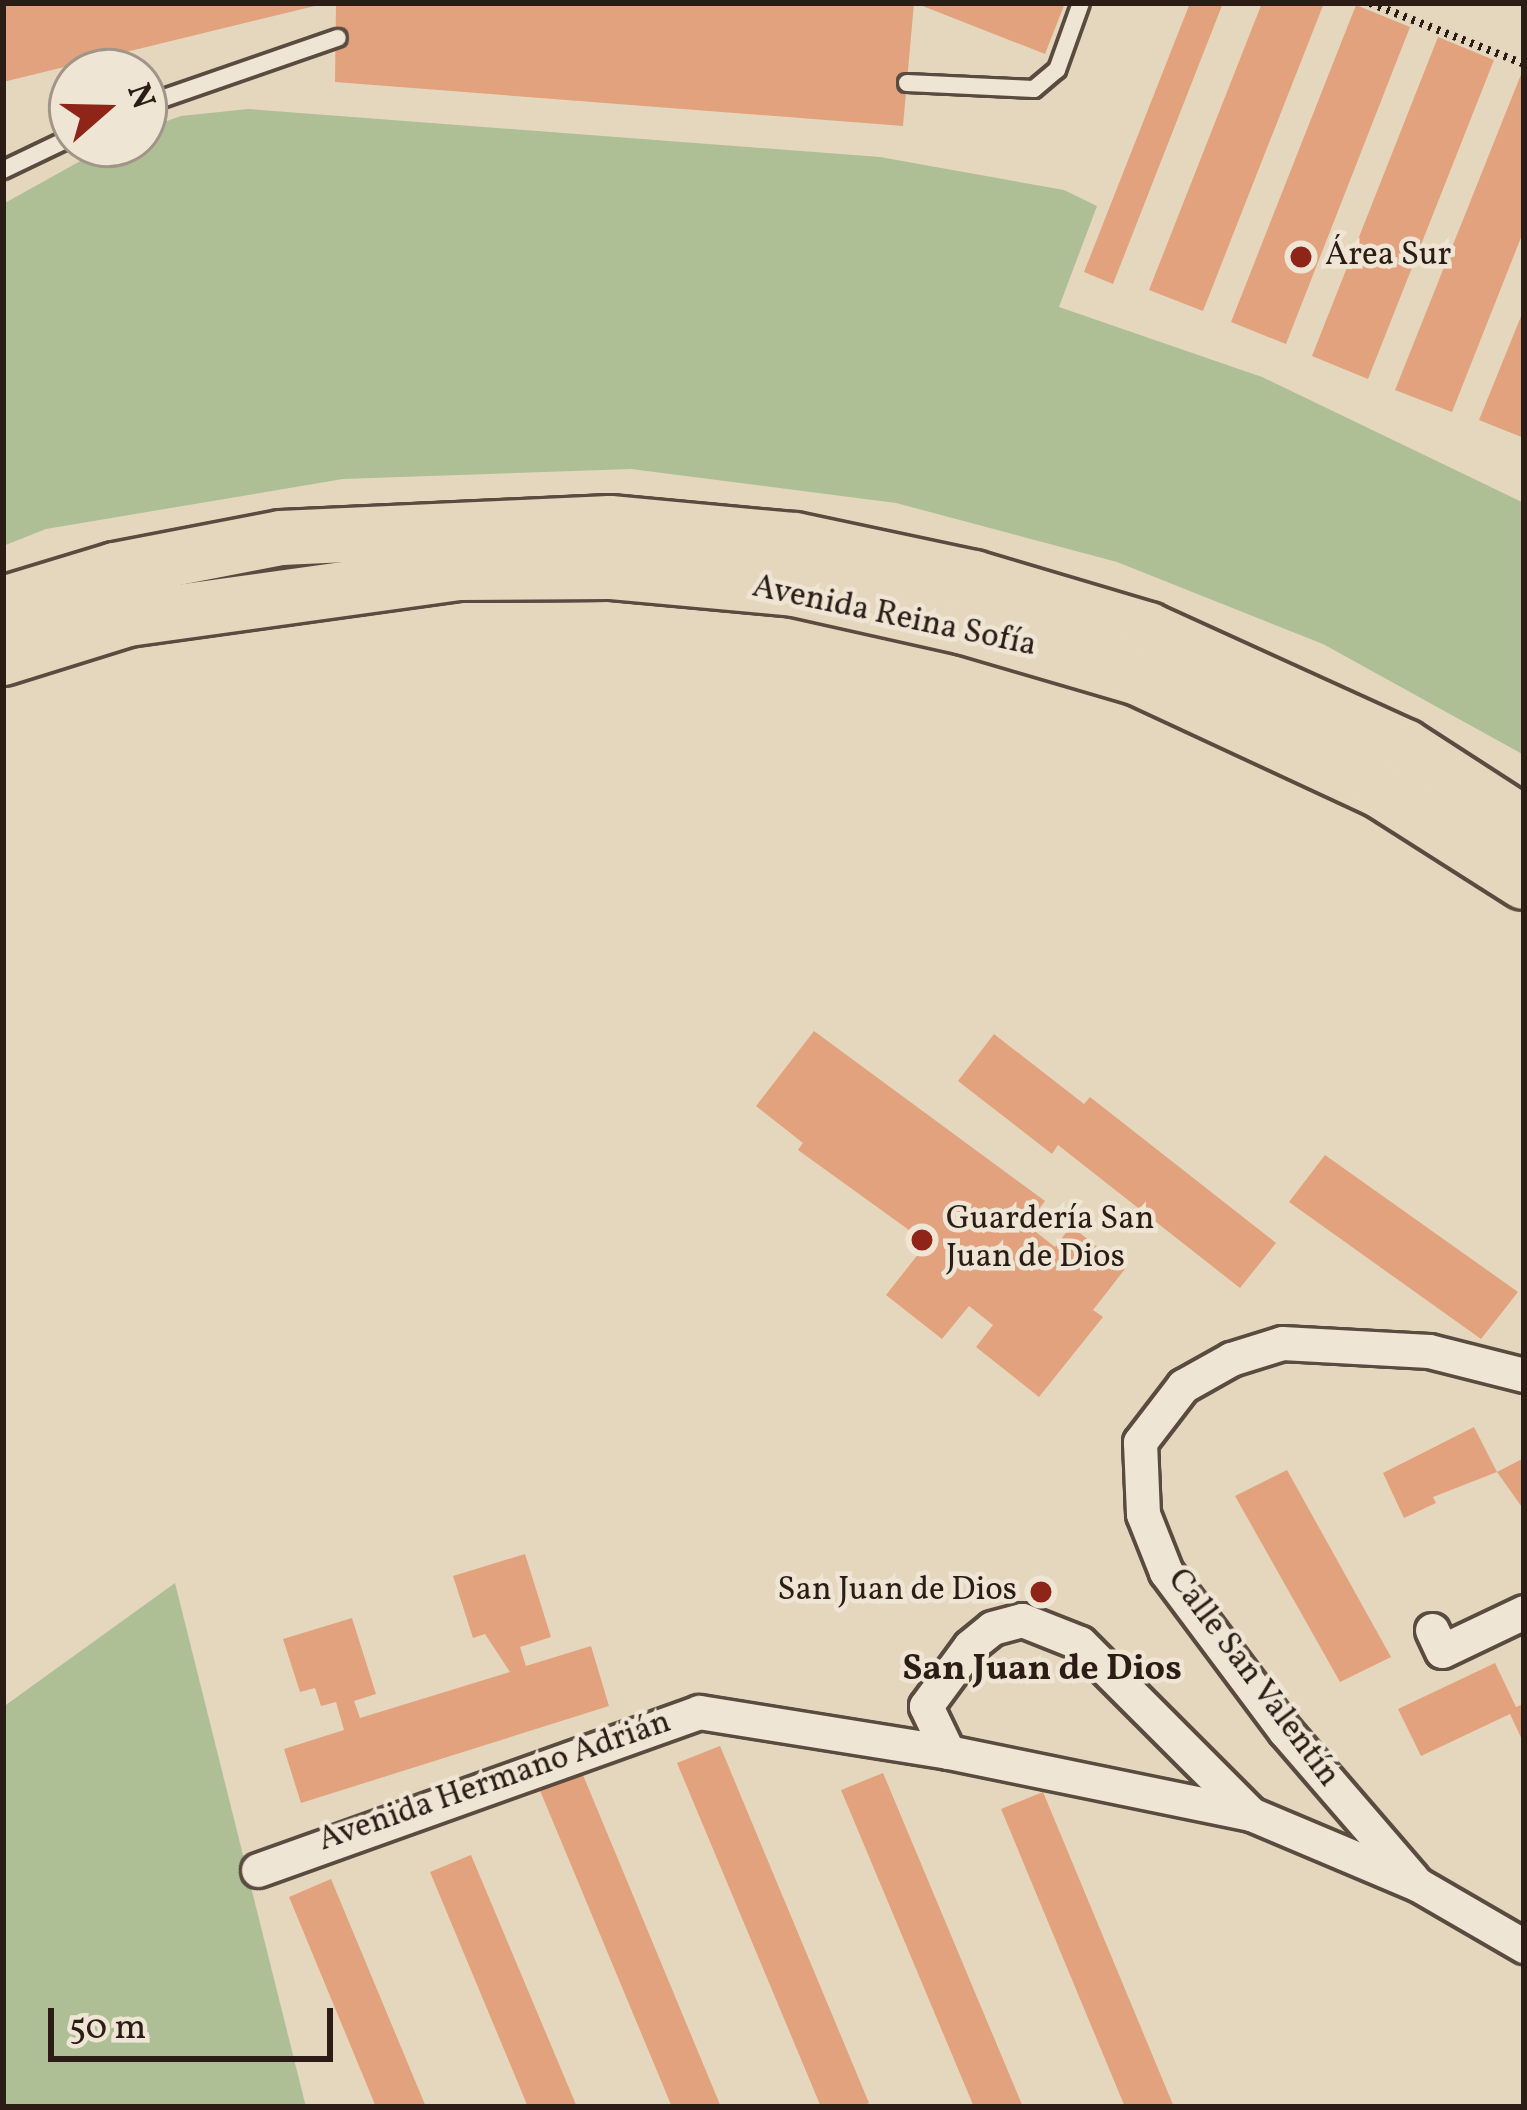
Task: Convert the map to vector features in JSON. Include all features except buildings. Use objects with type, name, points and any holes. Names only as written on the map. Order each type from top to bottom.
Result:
[{"type":"main road","name":"Avenida Reina Sofía","points":[[3,604],[115,570],[281,538],[610,523],[795,540],[974,578],[1148,630],[1405,747],[1524,824]]},
{"type":"main road","name":"Avenida Reina Sofía","points":[[3,658],[128,619],[459,573],[612,572],[794,589],[964,627],[1138,678],[1381,791],[1524,883]]},
{"type":"street","name":"Calle San Valentín","points":[[1417,1884],[1285,1731],[1166,1572],[1143,1514],[1140,1442],[1183,1386],[1231,1359],[1282,1343],[1430,1351],[1524,1375]]},
{"type":"street","points":[[1432,1630],[1442,1651],[1524,1612]]},
{"type":"street","name":"Avenida Hermano Adrián","points":[[948,1752],[926,1706],[992,1628],[1022,1620],[1050,1627],[1116,1676],[1251,1814]]},
{"type":"street","name":"Avenida Hermano Adrián","points":[[258,1870],[699,1712],[948,1752],[1251,1814],[1417,1884],[1524,1946]]},
{"type":"lane","points":[[907,83],[1034,89],[1057,70],[1081,3]]},
{"type":"lane","points":[[168,97],[338,38]]},
{"type":"lane","points":[[3,170],[48,148]]},
{"type":"path","points":[[1370,3],[1524,64]]},
{"type":"green space","points":[[248,109],[880,157],[1064,190],[1097,206],[1059,307],[1262,377],[1524,503],[1524,755],[1323,644],[1117,562],[896,503],[631,469],[343,479],[46,529],[3,546],[3,204],[68,168],[168,168],[168,121]]},
{"type":"green space","points":[[175,1583],[306,2107],[3,2107],[3,1707]]},
{"type":"place","name":"Área Sur","points":[[1301,257]]},
{"type":"place","name":"Guardería San Juan de Dios","points":[[922,1240]]},
{"type":"place","name":"San Juan de Dios","points":[[1041,1592]]},
{"type":"district","name":"San Juan de Dios","points":[[1042,1671]]}]
